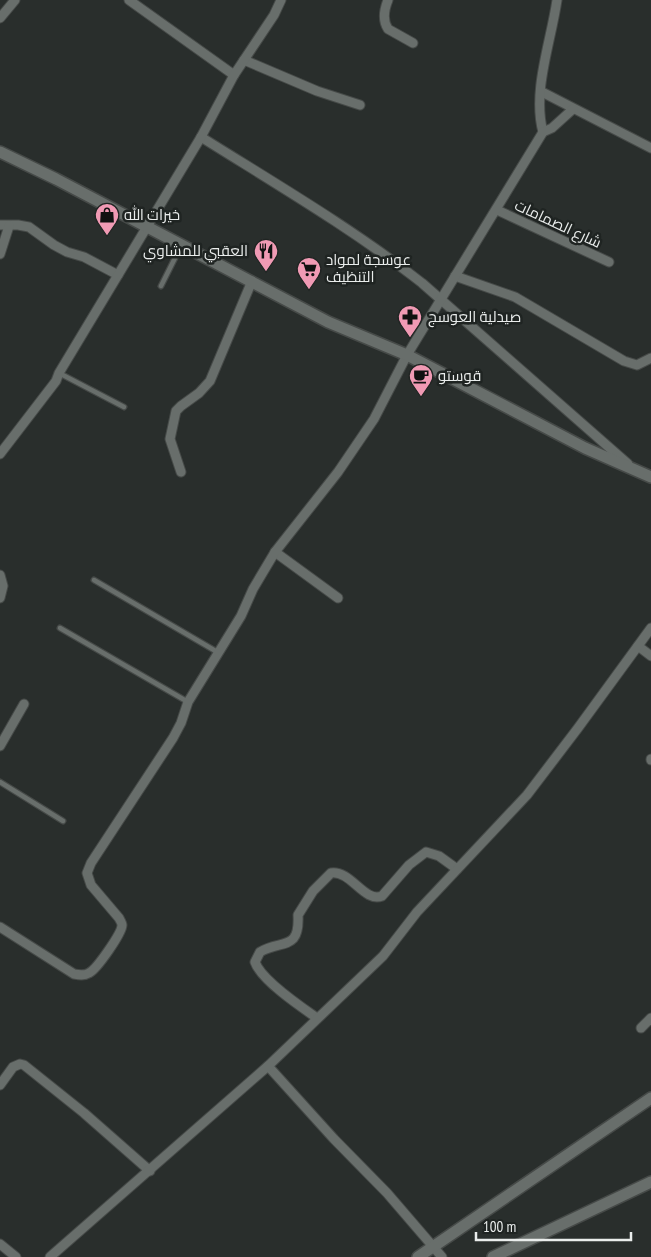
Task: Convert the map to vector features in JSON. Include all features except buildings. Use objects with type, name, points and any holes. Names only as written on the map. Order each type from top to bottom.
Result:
[{"type":"street","points":[[0,18],[15,0]]},
{"type":"street","points":[[129,0],[234,75]]},
{"type":"street","points":[[0,454],[56,381],[201,137],[234,75],[274,15],[281,0]]},
{"type":"street","points":[[388,0],[384,20],[385,25],[388,29],[413,43]]},
{"type":"street","points":[[543,132],[540,112],[543,74],[557,0]]},
{"type":"street","points":[[244,60],[317,91],[360,105]]},
{"type":"street","points":[[542,92],[651,148]]},
{"type":"street","points":[[0,927],[74,974],[87,975],[95,969],[120,931],[122,924],[120,918],[91,884],[87,873],[96,854],[173,738],[181,723],[188,702],[241,616],[253,589],[275,552],[338,472],[374,419],[407,355],[543,132],[552,128],[573,108]]},
{"type":"street","points":[[201,137],[358,236],[415,278],[630,466]]},
{"type":"street","points":[[0,152],[56,179],[328,322],[407,355],[585,448],[630,466],[651,477]]},
{"type":"street","name":"شارع الصمامات","points":[[497,210],[608,262]]},
{"type":"street","points":[[0,254],[5,225],[29,227],[54,245],[67,252],[93,261],[118,276]]},
{"type":"street","points":[[455,276],[515,297],[624,361],[637,364],[651,358]]},
{"type":"street","points":[[180,472],[170,439],[176,411],[199,394],[210,381],[252,281]]},
{"type":"street","points":[[275,552],[338,598]]},
{"type":"street","points":[[0,575],[3,586],[0,598]]},
{"type":"street","points":[[50,1257],[268,1066],[383,956],[417,912],[527,795],[651,628]]},
{"type":"street","points":[[638,646],[651,656]]},
{"type":"street","points":[[0,746],[24,704]]},
{"type":"street","points":[[317,1018],[281,991],[261,972],[255,962],[260,952],[284,944],[295,936],[299,924],[298,915],[322,880],[331,873],[341,873],[370,895],[378,897],[382,896],[409,865],[426,852],[439,856],[457,869]]},
{"type":"street","points":[[641,1028],[651,1018]]},
{"type":"street","points":[[0,1085],[13,1067],[20,1064],[24,1065],[84,1113],[150,1171]]},
{"type":"street","points":[[268,1066],[334,1139],[387,1193],[442,1257]]},
{"type":"street","points":[[418,1257],[651,1098]]},
{"type":"street","points":[[493,1257],[651,1182]]},
{"type":"street","points":[[0,1244],[16,1257]]},
{"type":"lane","points":[[161,286],[181,246]]},
{"type":"lane","points":[[60,373],[124,407]]},
{"type":"lane","points":[[94,580],[219,653]]},
{"type":"lane","points":[[60,628],[188,702]]},
{"type":"lane","points":[[0,782],[63,821]]},
{"type":"place","name":"خيرات الله","points":[[107,236]]},
{"type":"place","name":"العقبي للمشاوي","points":[[266,272]]},
{"type":"place","name":"عوسجة لمواد التنظيف","points":[[309,290]]},
{"type":"place","name":"صيدلية العوسج","points":[[410,338]]},
{"type":"place","name":"قوستو","points":[[421,397]]}]
